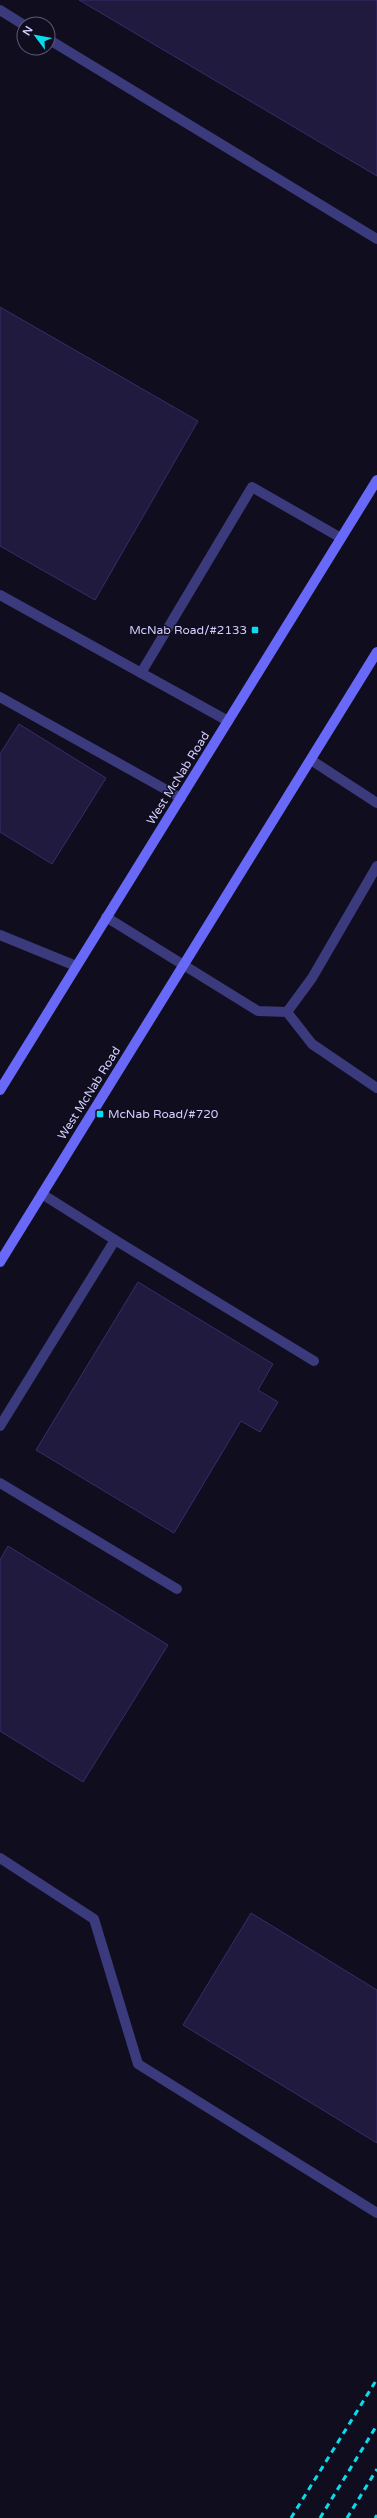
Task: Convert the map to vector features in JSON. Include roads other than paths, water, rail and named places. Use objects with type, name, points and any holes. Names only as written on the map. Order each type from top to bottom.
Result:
[{"type":"main road","name":"West McNab Road","points":[[2,1083],[181,798],[377,480]]},
{"type":"main road","name":"West McNab Road","points":[[0,1262],[377,652]]},
{"type":"lane","points":[[0,10],[16,19]]},
{"type":"lane","points":[[56,44],[377,239]]},
{"type":"lane","points":[[141,673],[252,487],[341,538]]},
{"type":"lane","points":[[0,595],[228,721]]},
{"type":"lane","points":[[0,697],[181,798]]},
{"type":"lane","points":[[311,760],[377,803]]},
{"type":"lane","points":[[287,1012],[312,978],[377,866]]},
{"type":"lane","points":[[106,917],[258,1011],[287,1012]]},
{"type":"lane","points":[[0,935],[76,966]]},
{"type":"lane","points":[[287,1012],[312,1044],[377,1088]]},
{"type":"lane","points":[[42,1194],[314,1361]]},
{"type":"lane","points":[[0,1426],[115,1240]]},
{"type":"lane","points":[[0,1483],[177,1589]]},
{"type":"lane","points":[[0,1858],[94,1918],[138,2064],[377,2213]]},
{"type":"railway","points":[[291,2518],[377,2379]]},
{"type":"railway","points":[[320,2518],[377,2425]]},
{"type":"railway","points":[[347,2518],[377,2469]]},
{"type":"place","name":"McNab Road/#2133","points":[[255,630]]},
{"type":"place","name":"McNab Road/#720","points":[[100,1114]]}]
